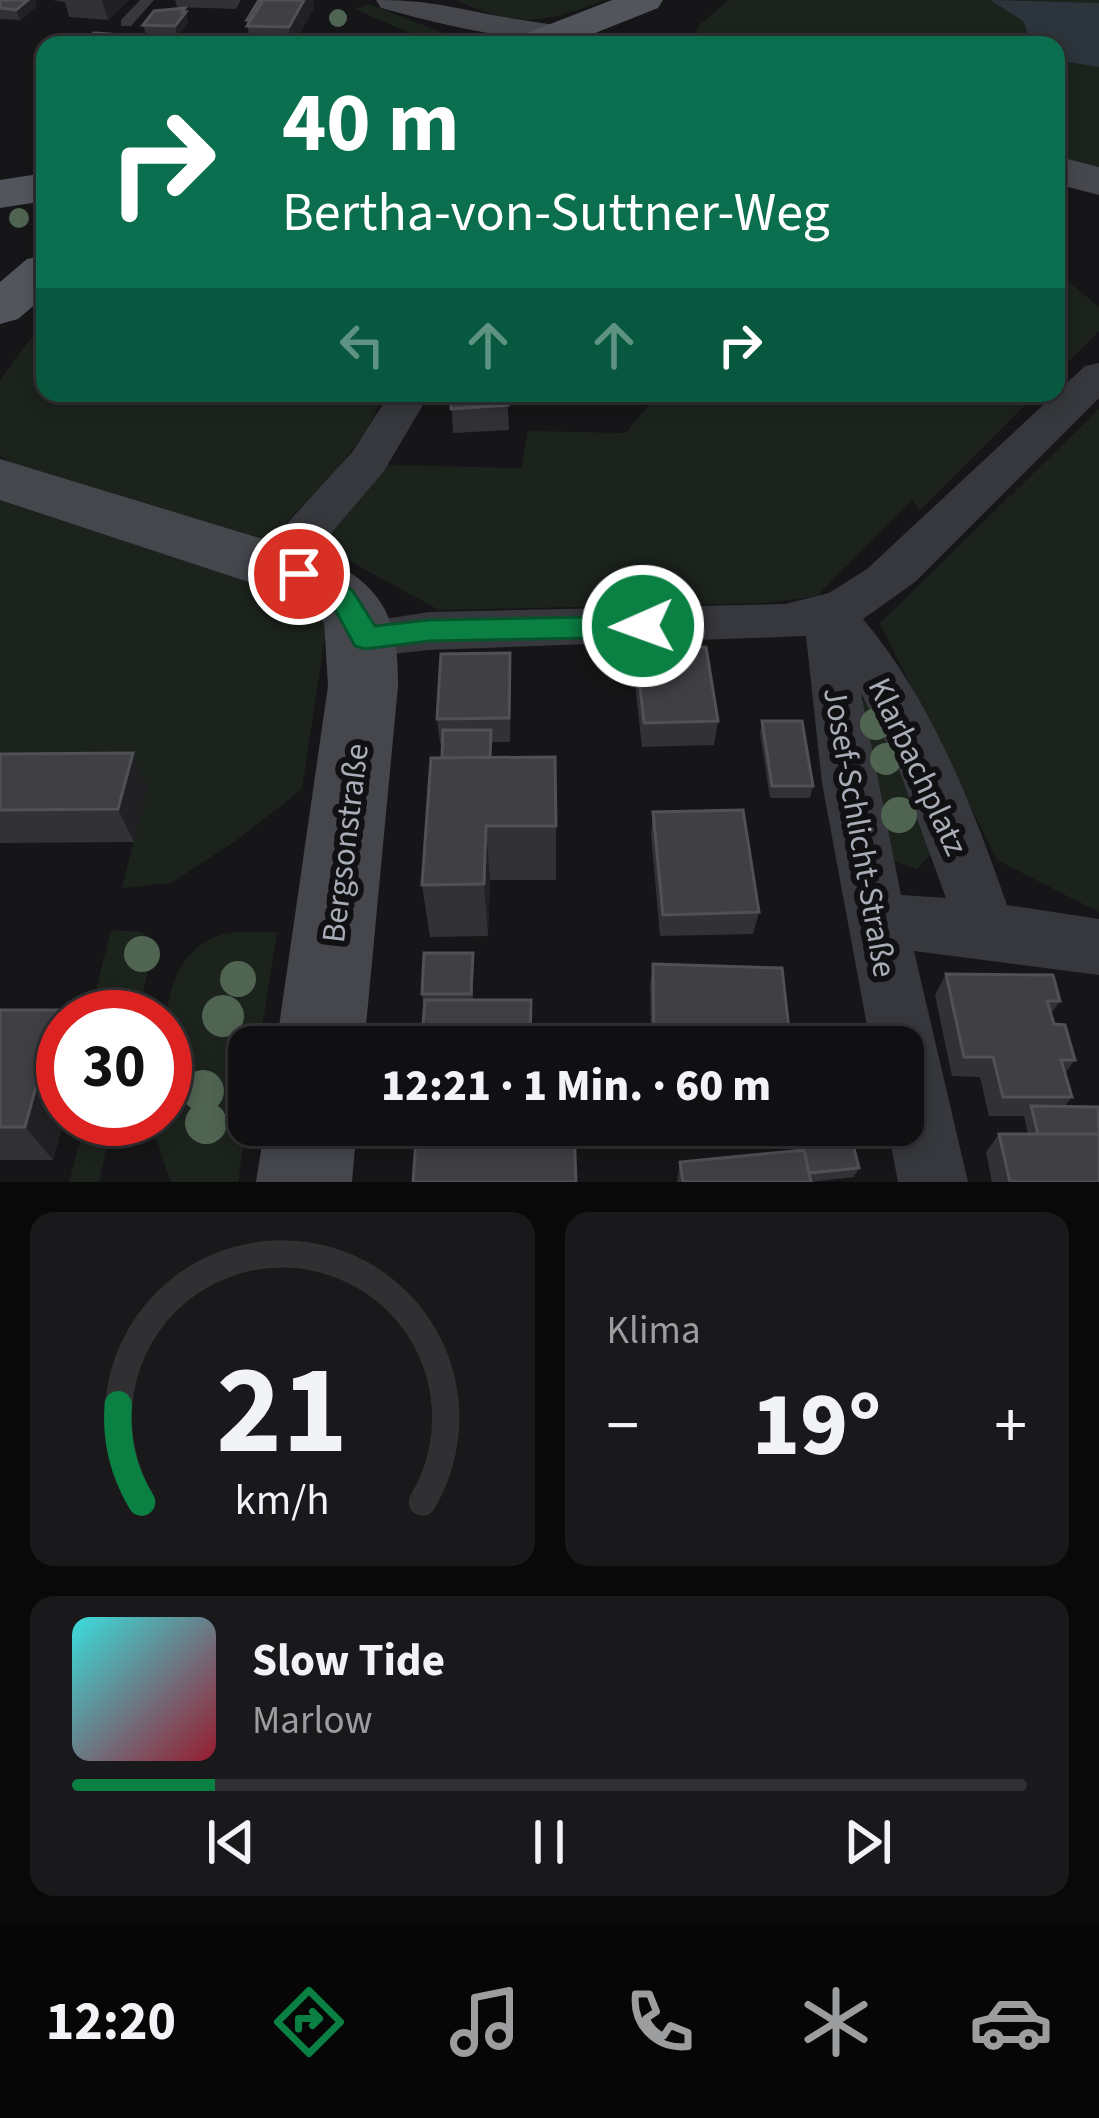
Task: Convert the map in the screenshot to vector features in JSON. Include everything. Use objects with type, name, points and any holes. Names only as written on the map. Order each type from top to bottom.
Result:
[{"type":"main road","points":[[570,36],[656,20]]},
{"type":"main road","points":[[0,308],[36,278]]},
{"type":"street","points":[[394,0],[531,36]]},
{"type":"street","points":[[444,15],[474,36]]},
{"type":"street","points":[[1065,173],[1099,182]]},
{"type":"street","points":[[0,479],[276,566],[342,597],[365,638],[429,631],[785,622],[832,615],[867,597],[1099,375]]},
{"type":"street","points":[[276,566],[346,485],[406,402]]},
{"type":"street","name":"Josef-Schlicht-Straße","points":[[832,615],[830,656],[875,920],[898,1026]]},
{"type":"street","name":"Klarbachplatz","points":[[832,615],[867,654],[942,805],[986,929]]},
{"type":"street","name":"Bergsonstraße","points":[[322,1026],[365,638]]},
{"type":"street","points":[[875,920],[986,929],[1099,947]]},
{"type":"street","name":"Josef-Schlicht-Straße","points":[[924,1142],[933,1182]]},
{"type":"street","points":[[304,1182],[308,1146]]},
{"type":"lane","points":[[126,23],[147,0]]},
{"type":"shaded area","points":[[456,0],[603,0],[529,20],[495,15]]},
{"type":"shaded area","points":[[729,0],[1099,0],[1099,170],[1065,161],[1065,36],[698,36],[697,27]]},
{"type":"shaded area","points":[[990,0],[1099,3],[1099,67],[1065,61],[1065,36],[1029,36],[1023,21]]},
{"type":"shaded area","points":[[369,4],[447,36],[404,36],[410,33],[355,9]]},
{"type":"shaded area","points":[[1065,279],[1099,307],[1099,331],[1065,365]]},
{"type":"shaded area","points":[[36,331],[36,402],[379,402],[351,451],[269,541],[10,463],[0,455],[0,380]]},
{"type":"shaded area","points":[[651,402],[1028,402],[920,510],[912,500],[817,596],[765,603],[439,610],[324,547],[328,529],[386,465],[521,468],[528,431],[626,433]]},
{"type":"shaded area","points":[[1099,409],[1099,912],[997,860],[880,623]]},
{"type":"shaded area","points":[[0,495],[224,566],[268,584],[327,623],[302,789],[171,883],[122,888],[147,788],[0,788]]},
{"type":"shaded area","points":[[879,698],[942,842],[917,869],[883,857],[854,701]]},
{"type":"shaded area","points":[[111,930],[141,932],[154,944],[143,990],[96,990]]},
{"type":"shaded area","points":[[277,932],[262,1026],[228,1026],[228,1146],[244,1146],[238,1182],[171,1182],[158,1146],[192,1146],[192,990],[172,988],[182,965],[198,947],[221,935]]},
{"type":"shaded area","points":[[79,1146],[107,1146],[99,1182],[69,1182]]},
{"type":"building","points":[[0,0],[28,0],[16,10],[0,8]]},
{"type":"building","points":[[263,0],[304,0],[289,27],[247,26]]},
{"type":"building","points":[[185,8],[175,26],[143,25],[154,11]]},
{"type":"building","points":[[451,402],[508,402],[508,405],[451,409]]},
{"type":"building","points":[[706,647],[718,721],[644,723],[636,650]]},
{"type":"building","points":[[510,653],[509,718],[437,719],[441,654]]},
{"type":"building","points":[[762,721],[802,721],[813,786],[772,786]]},
{"type":"building","points":[[443,730],[491,730],[490,757],[442,758]]},
{"type":"building","points":[[133,753],[118,809],[0,810],[0,754]]},
{"type":"building","points":[[555,757],[556,826],[486,826],[484,884],[422,885],[431,758]]},
{"type":"building","points":[[743,810],[759,912],[663,915],[653,812]]},
{"type":"building","points":[[424,953],[473,953],[471,994],[422,994]]},
{"type":"building","points":[[653,964],[782,968],[789,1026],[654,1026]]},
{"type":"building","points":[[946,974],[1053,975],[1060,1001],[1047,1001],[1054,1024],[1065,1025],[1075,1060],[1061,1060],[1072,1097],[1003,1097],[993,1057],[964,1057]]},
{"type":"building","points":[[425,1000],[531,1000],[530,1026],[423,1026]]},
{"type":"building","points":[[0,1010],[36,1010],[36,1087],[25,1127],[0,1127]]},
{"type":"building","points":[[1031,1106],[1098,1107],[1099,1134],[1038,1134]]},
{"type":"building","points":[[999,1134],[1099,1134],[1099,1182],[1010,1182]]},
{"type":"building","points":[[416,1146],[575,1146],[576,1182],[413,1182]]},
{"type":"building","points":[[798,1146],[853,1146],[859,1168],[809,1173],[804,1150]]},
{"type":"building","points":[[804,1150],[811,1182],[683,1182],[680,1162]]},
{"type":"route","points":[[299,574],[342,597],[365,638],[429,631],[643,626]]}]
